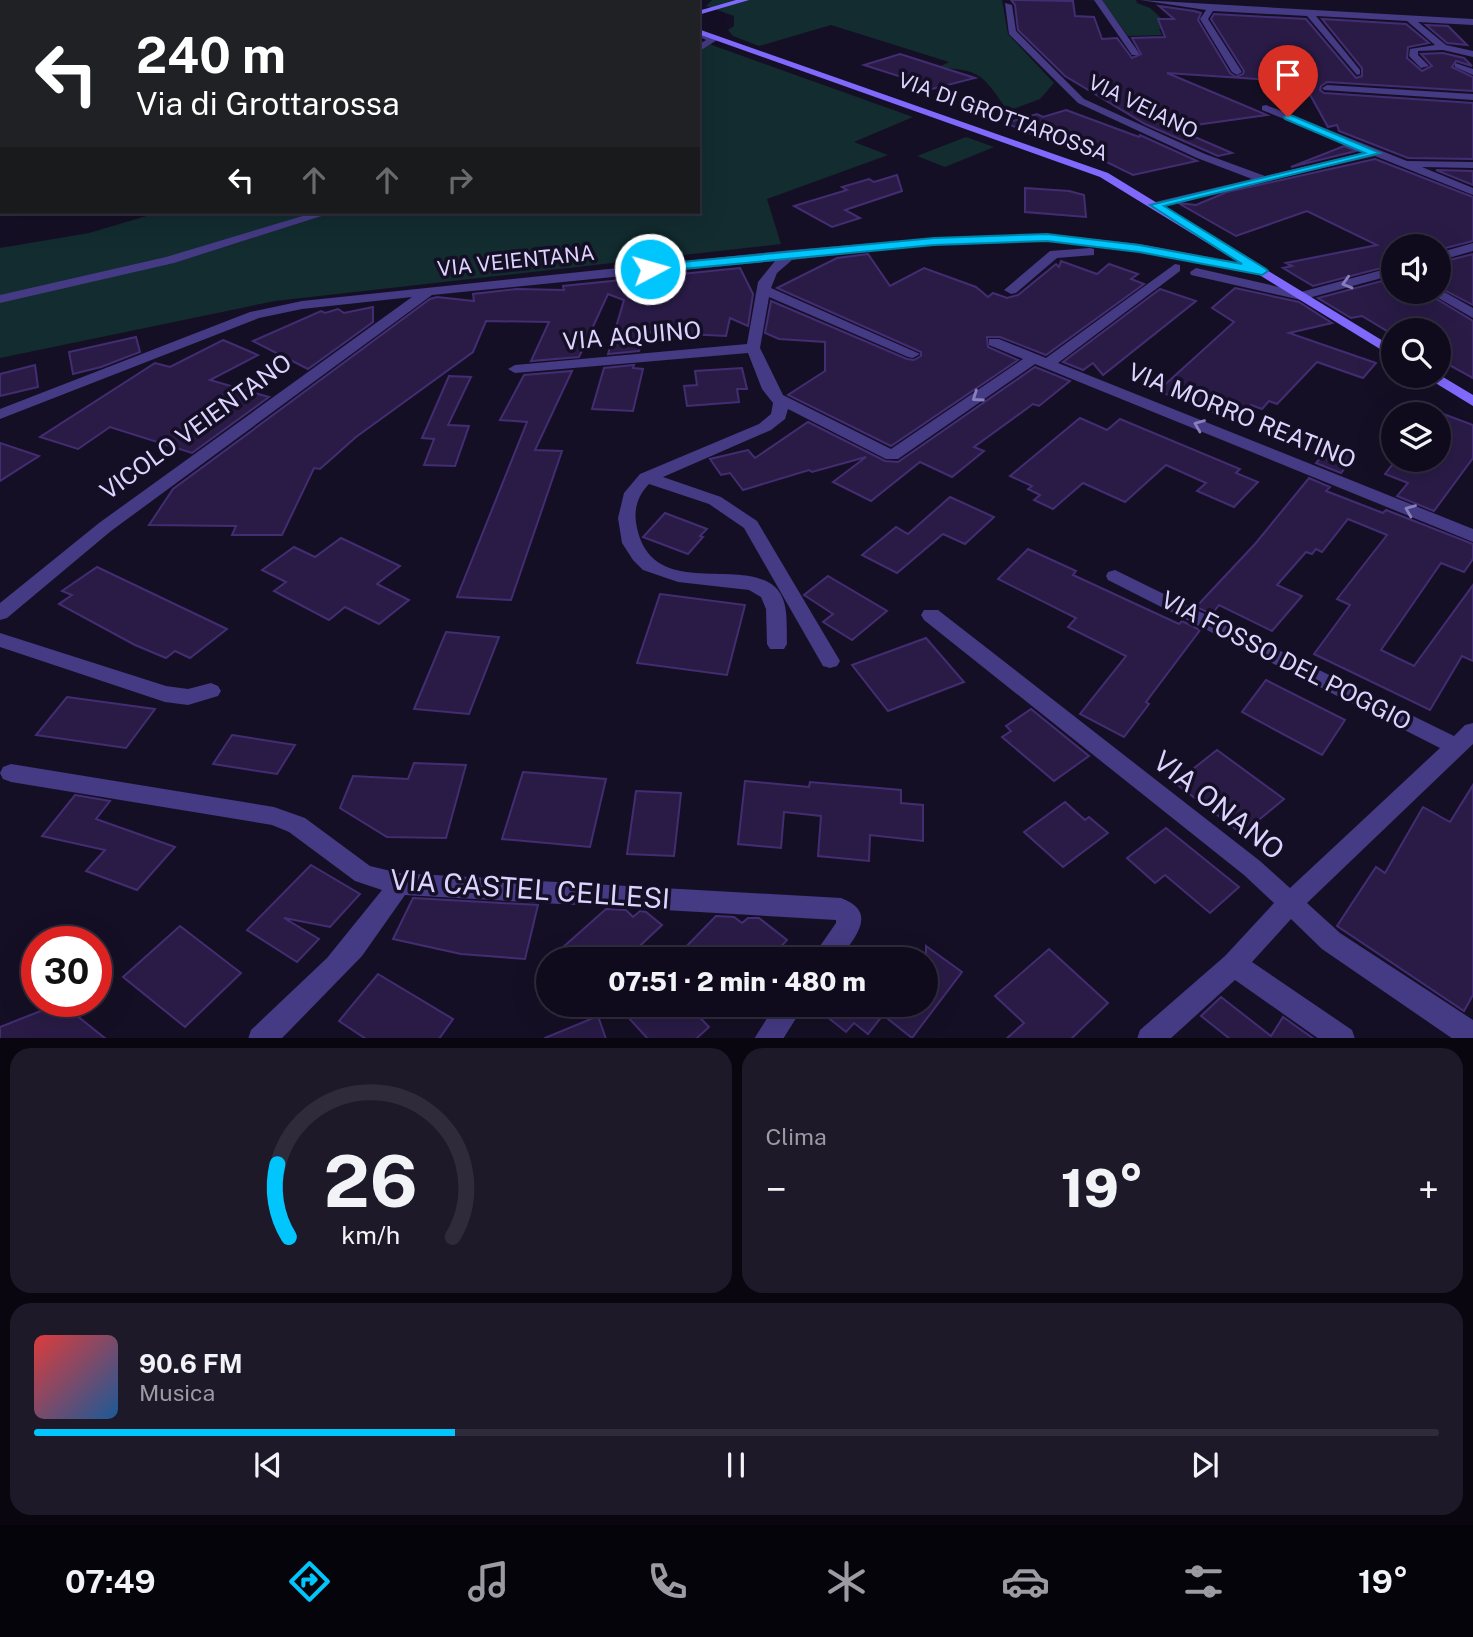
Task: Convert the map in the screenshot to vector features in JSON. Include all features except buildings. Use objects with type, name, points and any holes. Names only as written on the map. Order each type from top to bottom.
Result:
[{"type":"street","points":[[1098,0],[1135,53]]},
{"type":"street","points":[[1144,0],[1211,8],[1473,22]]},
{"type":"street","points":[[700,13],[744,1]]},
{"type":"street","points":[[700,13],[723,17],[744,1]]},
{"type":"street","name":"VIA VEIANO","points":[[1007,5],[1012,32],[1081,101],[1211,160],[1264,178]]},
{"type":"street","points":[[1211,8],[1204,19],[1237,72]]},
{"type":"street","points":[[1308,13],[1357,72]]},
{"type":"street","points":[[1410,19],[1443,47]]},
{"type":"street","points":[[700,31],[723,31]]},
{"type":"street","name":"VIA DI GROTTAROSSA","points":[[700,31],[723,31],[738,46],[1085,167],[1114,180],[1381,346]]},
{"type":"street","points":[[700,32],[713,40],[700,47]]},
{"type":"street","points":[[1424,66],[1413,56],[1414,49],[1443,47],[1473,54]]},
{"type":"street","points":[[1458,65],[1473,72]]},
{"type":"street","points":[[1326,88],[1473,97]]},
{"type":"street","points":[[1266,108],[1473,192]]},
{"type":"street","points":[[1155,205],[1375,153]]},
{"type":"street","points":[[1401,164],[1473,165]]},
{"type":"street","points":[[0,299],[79,283],[169,260],[321,214]]},
{"type":"street","name":"VIA VEIENTANA","points":[[0,414],[267,311],[428,291],[791,254],[934,242],[1047,238],[1139,248],[1262,271]]},
{"type":"street","points":[[1451,253],[1473,247]]},
{"type":"street","points":[[1011,290],[1054,254],[1063,251],[1108,254],[1301,296],[1381,274]]},
{"type":"street","points":[[791,254],[772,271],[764,290],[753,348],[770,389],[779,399],[892,456],[1040,361],[1175,268]]},
{"type":"street","points":[[764,290],[913,354]]},
{"type":"street","name":"VICOLO VEIENTANO","points":[[0,613],[105,527],[428,291]]},
{"type":"street","points":[[1451,302],[1473,314]]},
{"type":"street","name":"VIA MORRO REATINO","points":[[994,342],[1473,536]]},
{"type":"street","name":"VIA AQUINO","points":[[515,369],[753,348]]},
{"type":"street","points":[[1451,388],[1473,401]]},
{"type":"street","points":[[777,644],[775,605],[766,590],[752,584],[707,580],[658,571],[637,556],[630,544],[626,509],[632,491],[646,478],[772,423],[781,412],[779,399]]},
{"type":"street","points":[[646,478],[695,492],[739,514],[751,525],[830,661]]},
{"type":"street","name":"VIA FOSSO DEL POGGIO","points":[[1115,576],[1467,741],[1274,919],[1234,964],[1150,1038]]},
{"type":"street","name":"VIA ONANO","points":[[931,615],[1252,868],[1331,941],[1473,1036]]},
{"type":"street","points":[[0,640],[165,694],[188,697],[211,691]]},
{"type":"street","name":"VIA CASTEL CELLESI","points":[[11,773],[274,816],[297,825],[363,873],[399,884],[841,909],[849,916],[849,924],[833,947]]},
{"type":"street","points":[[261,1038],[326,980],[354,949],[399,884]]},
{"type":"street","points":[[1234,964],[1342,1038]]},
{"type":"street","points":[[767,1038],[782,1017]]},
{"type":"green space","points":[[712,0],[1002,0],[1008,34],[1054,83],[1040,99],[1008,111],[986,82],[973,73],[937,68],[949,62],[831,25],[759,46],[733,36],[728,30],[734,26],[734,16],[706,6]]},
{"type":"green space","points":[[1086,0],[1136,0],[1162,19],[1182,29],[1159,29],[1162,35],[1128,36],[1102,1]]},
{"type":"green space","points":[[700,41],[913,117],[854,142],[888,155],[767,199],[781,244],[275,301],[0,358],[0,248],[89,233],[153,214],[700,214]]},
{"type":"green space","points":[[966,137],[994,147],[945,167],[917,156]]},
{"type":"route","points":[[650,269],[934,242],[1047,238],[1139,248],[1262,271],[1155,205],[1375,153],[1288,117]]}]
